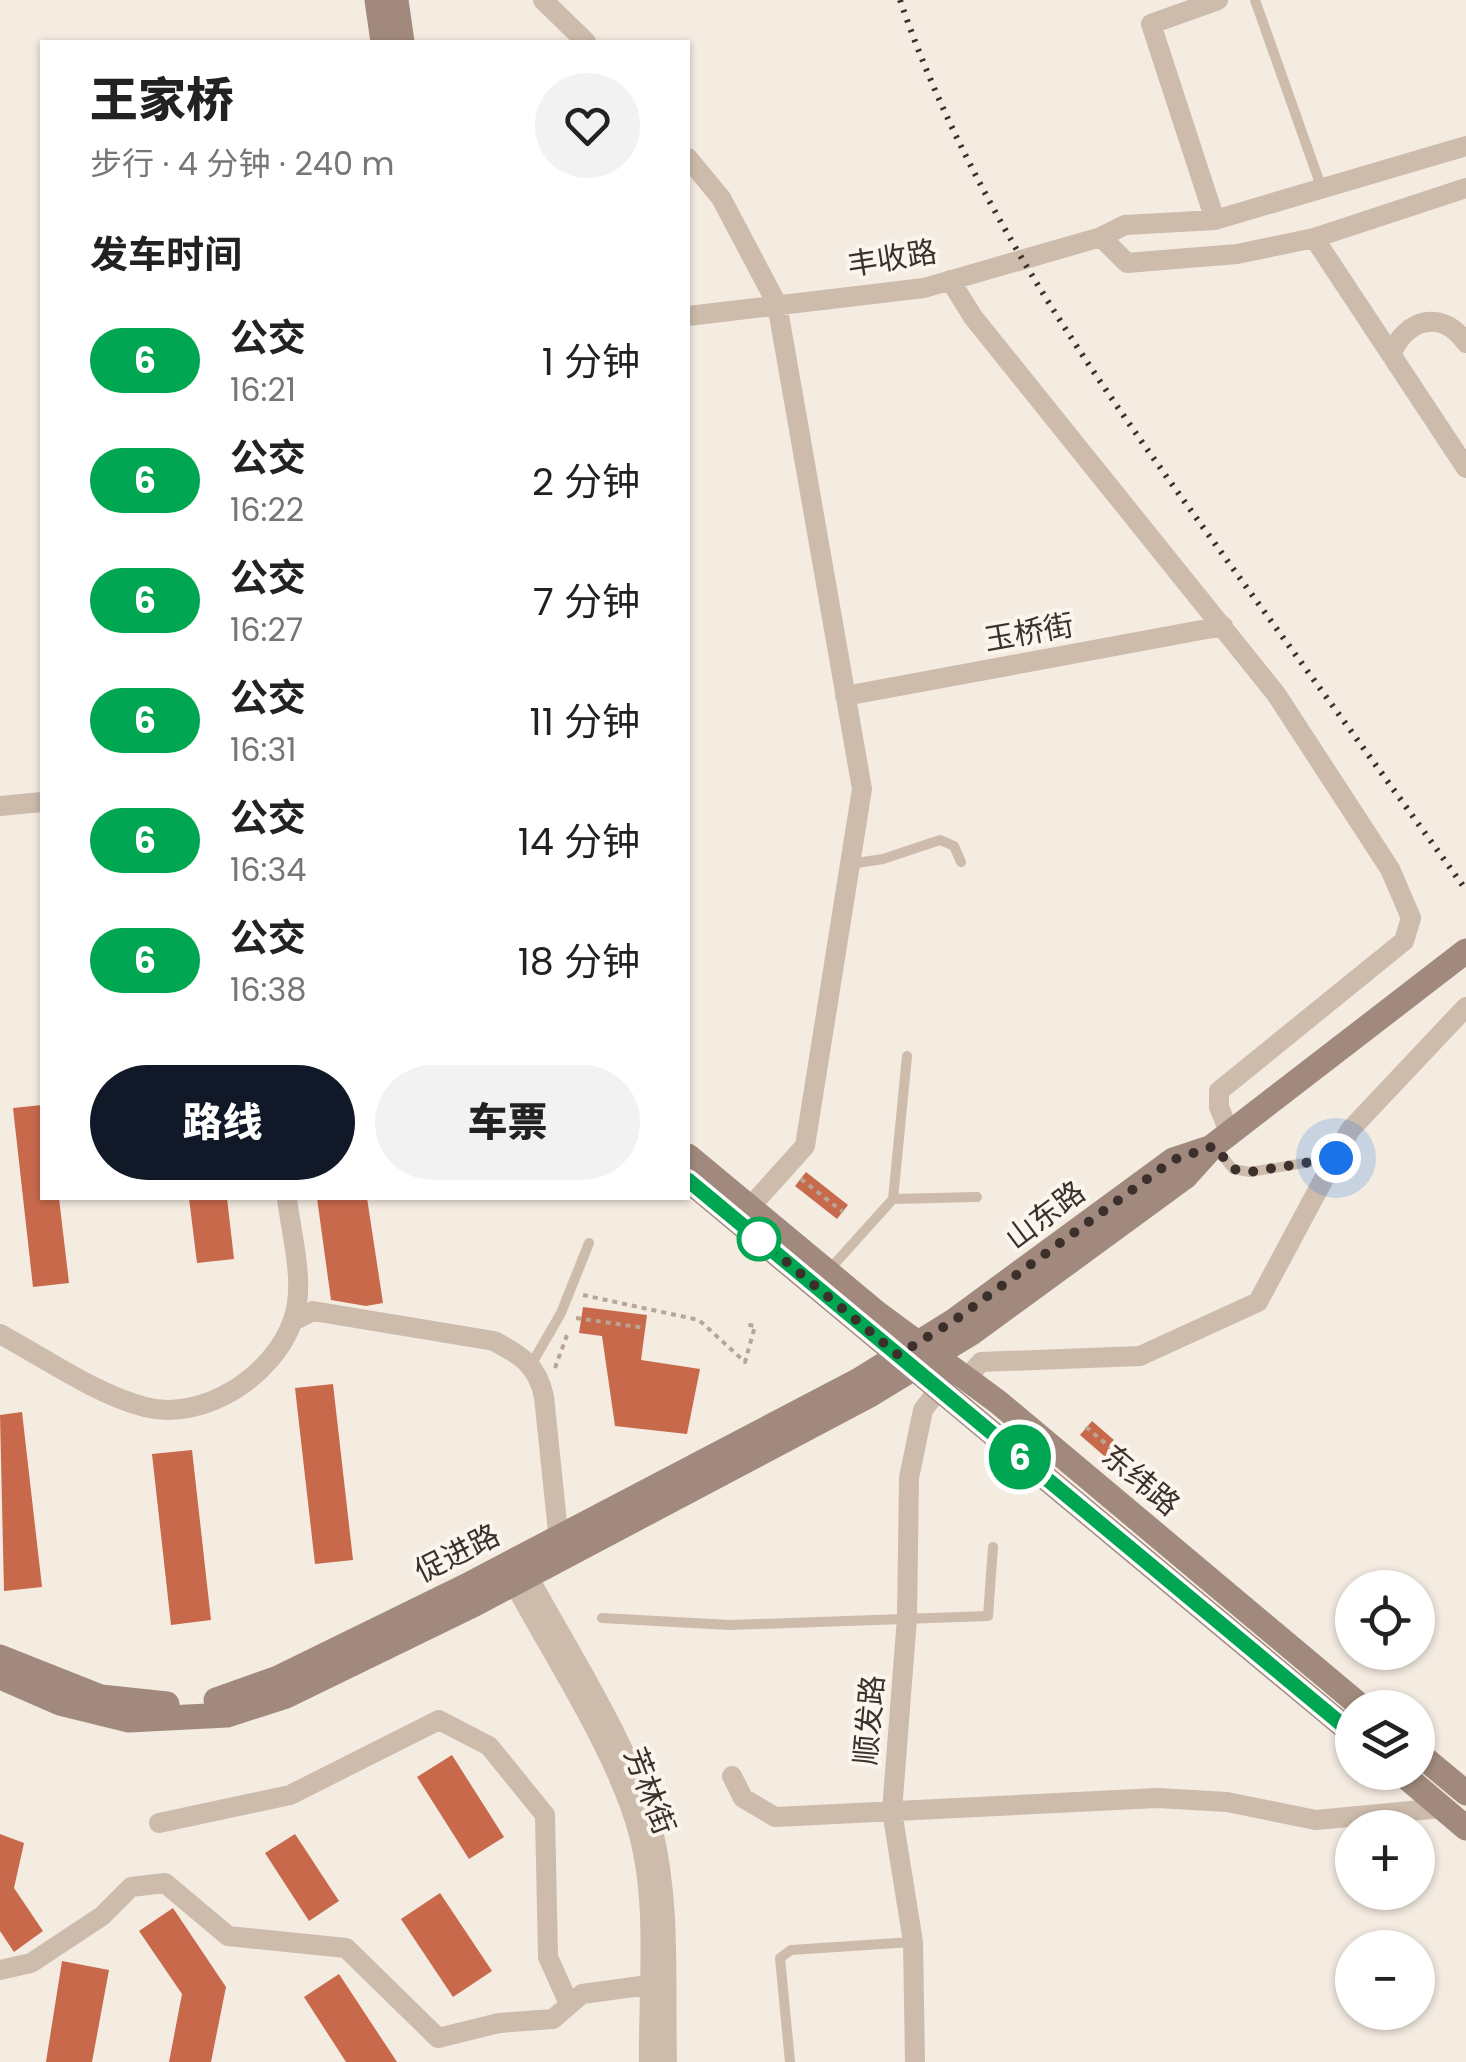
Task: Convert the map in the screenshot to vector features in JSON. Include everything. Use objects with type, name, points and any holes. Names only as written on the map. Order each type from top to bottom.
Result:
[{"type":"main road","points":[[377,0],[383,40]]},
{"type":"main road","points":[[396,0],[402,40]]},
{"type":"main road","name":"山东路","points":[[916,1356],[1096,1244],[1185,1177],[1222,1140],[1466,951]]},
{"type":"main road","name":"东纬路","points":[[690,1158],[743,1214],[916,1356],[966,1379],[1342,1690]]},
{"type":"main road","name":"东纬路","points":[[690,1181],[743,1214]]},
{"type":"main road","name":"东纬路","points":[[916,1356],[939,1389],[1335,1719]]},
{"type":"main road","name":"促进路","points":[[0,1677],[60,1703],[129,1720],[192,1720],[227,1715],[286,1696],[916,1356]]},
{"type":"main road","name":"促进路","points":[[0,1658],[102,1697],[163,1704],[223,1698],[517,1574]]},
{"type":"main road","points":[[1435,1767],[1466,1793]]},
{"type":"main road","points":[[1421,1790],[1466,1828]]},
{"type":"street","points":[[543,0],[584,40]]},
{"type":"street","points":[[1215,220],[1151,24],[1218,0]]},
{"type":"street","name":"丰收路","points":[[690,316],[924,288],[1101,237],[1125,225],[1215,220],[1466,146]]},
{"type":"street","points":[[690,160],[721,198],[777,304],[862,789],[805,1146],[743,1214]]},
{"type":"street","points":[[1101,237],[1127,263],[1236,254],[1314,238],[1466,188]]},
{"type":"street","points":[[1314,238],[1466,468]]},
{"type":"street","points":[[950,280],[974,317],[1276,694],[1379,853],[1411,918],[1404,940],[1219,1091],[1222,1140]]},
{"type":"street","points":[[1391,355],[1398,336],[1418,322],[1433,320],[1458,330],[1466,343]]},
{"type":"street","name":"玉桥街","points":[[844,696],[1223,626]]},
{"type":"street","points":[[0,806],[40,802]]},
{"type":"street","points":[[966,1379],[980,1362],[1140,1356],[1258,1302],[1350,1130],[1466,1007]]},
{"type":"street","points":[[0,1334],[144,1407],[201,1408],[234,1388],[266,1360],[293,1321],[298,1293],[286,1200]]},
{"type":"street","points":[[293,1321],[312,1310],[494,1341],[531,1365],[540,1378],[544,1397],[560,1548]]},
{"type":"street","name":"顺发路","points":[[916,2062],[913,1942],[892,1811],[907,1618],[910,1478],[923,1410],[939,1389]]},
{"type":"street","points":[[517,1574],[632,1772],[653,1829],[660,1865],[667,2062]]},
{"type":"street","name":"芳林街","points":[[517,1574],[616,1775],[638,1832],[646,1870],[649,2062]]},
{"type":"street","points":[[160,1822],[290,1795],[439,1720],[489,1746],[545,1815],[548,1957],[570,2004]]},
{"type":"street","points":[[732,1776],[743,1798],[775,1816],[1158,1798],[1227,1802],[1316,1820],[1442,1808]]},
{"type":"street","points":[[0,1970],[31,1963],[102,1916],[131,1887],[165,1883],[228,1936],[346,1948],[438,2038]]},
{"type":"street","points":[[438,2038],[499,2024],[553,2019],[582,1994],[648,1985]]},
{"type":"street","points":[[436,2062],[438,2038]]},
{"type":"lane","points":[[1255,0],[1322,189]]},
{"type":"lane","points":[[850,864],[883,859],[940,840],[954,846],[961,862]]},
{"type":"lane","points":[[821,1278],[893,1199],[908,1056]]},
{"type":"lane","points":[[1222,1140],[1233,1169],[1250,1172],[1336,1158]]},
{"type":"lane","points":[[893,1199],[977,1197]]},
{"type":"lane","points":[[531,1365],[561,1314],[589,1243]]},
{"type":"lane","points":[[602,1618],[730,1625],[988,1616],[993,1547]]},
{"type":"lane","points":[[790,2062],[780,1958],[791,1950],[913,1942]]},
{"type":"path","points":[[801,1180],[843,1212]]},
{"type":"path","points":[[555,1381],[554,1362],[582,1294],[699,1320],[745,1362],[755,1326],[744,1324]]},
{"type":"path","points":[[575,1317],[645,1328]]},
{"type":"path","points":[[1086,1428],[1124,1460]]},
{"type":"building","points":[[40,1105],[40,1200],[59,1200],[69,1283],[33,1287],[13,1108]]},
{"type":"building","points":[[806,1172],[848,1205],[837,1219],[795,1186]]},
{"type":"building","points":[[189,1200],[227,1200],[234,1259],[197,1263]]},
{"type":"building","points":[[317,1200],[367,1200],[383,1303],[366,1306],[331,1300]]},
{"type":"building","points":[[583,1307],[647,1315],[641,1360],[700,1369],[687,1434],[615,1426],[602,1336],[579,1333]]},
{"type":"building","points":[[333,1384],[353,1560],[315,1564],[295,1388]]},
{"type":"building","points":[[22,1412],[42,1587],[4,1591],[0,1415]]},
{"type":"building","points":[[1092,1421],[1129,1453],[1117,1467],[1080,1435]]},
{"type":"building","points":[[192,1450],[211,1620],[171,1625],[152,1454]]},
{"type":"building","points":[[452,1755],[504,1837],[469,1859],[417,1777]]},
{"type":"building","points":[[0,1834],[24,1843],[14,1888],[43,1931],[14,1952],[0,1931]]},
{"type":"building","points":[[295,1834],[339,1901],[309,1921],[265,1853]]},
{"type":"building","points":[[440,1893],[492,1971],[453,1997],[401,1919]]},
{"type":"building","points":[[173,1908],[226,1987],[211,2062],[169,2062],[182,1994],[139,1931]]},
{"type":"building","points":[[62,1961],[109,1970],[92,2062],[46,2062]]},
{"type":"building","points":[[339,1974],[397,2062],[346,2062],[304,1997]]},
{"type":"railway","points":[[900,0],[961,145],[1036,282],[1121,413],[1466,890]]},
{"type":"bus line","name":"6","points":[[690,1182],[1335,1719]]},
{"type":"route","points":[[759,1239],[898,1355],[955,1320],[1173,1160],[1214,1146],[1233,1169],[1250,1172],[1336,1158]]}]
